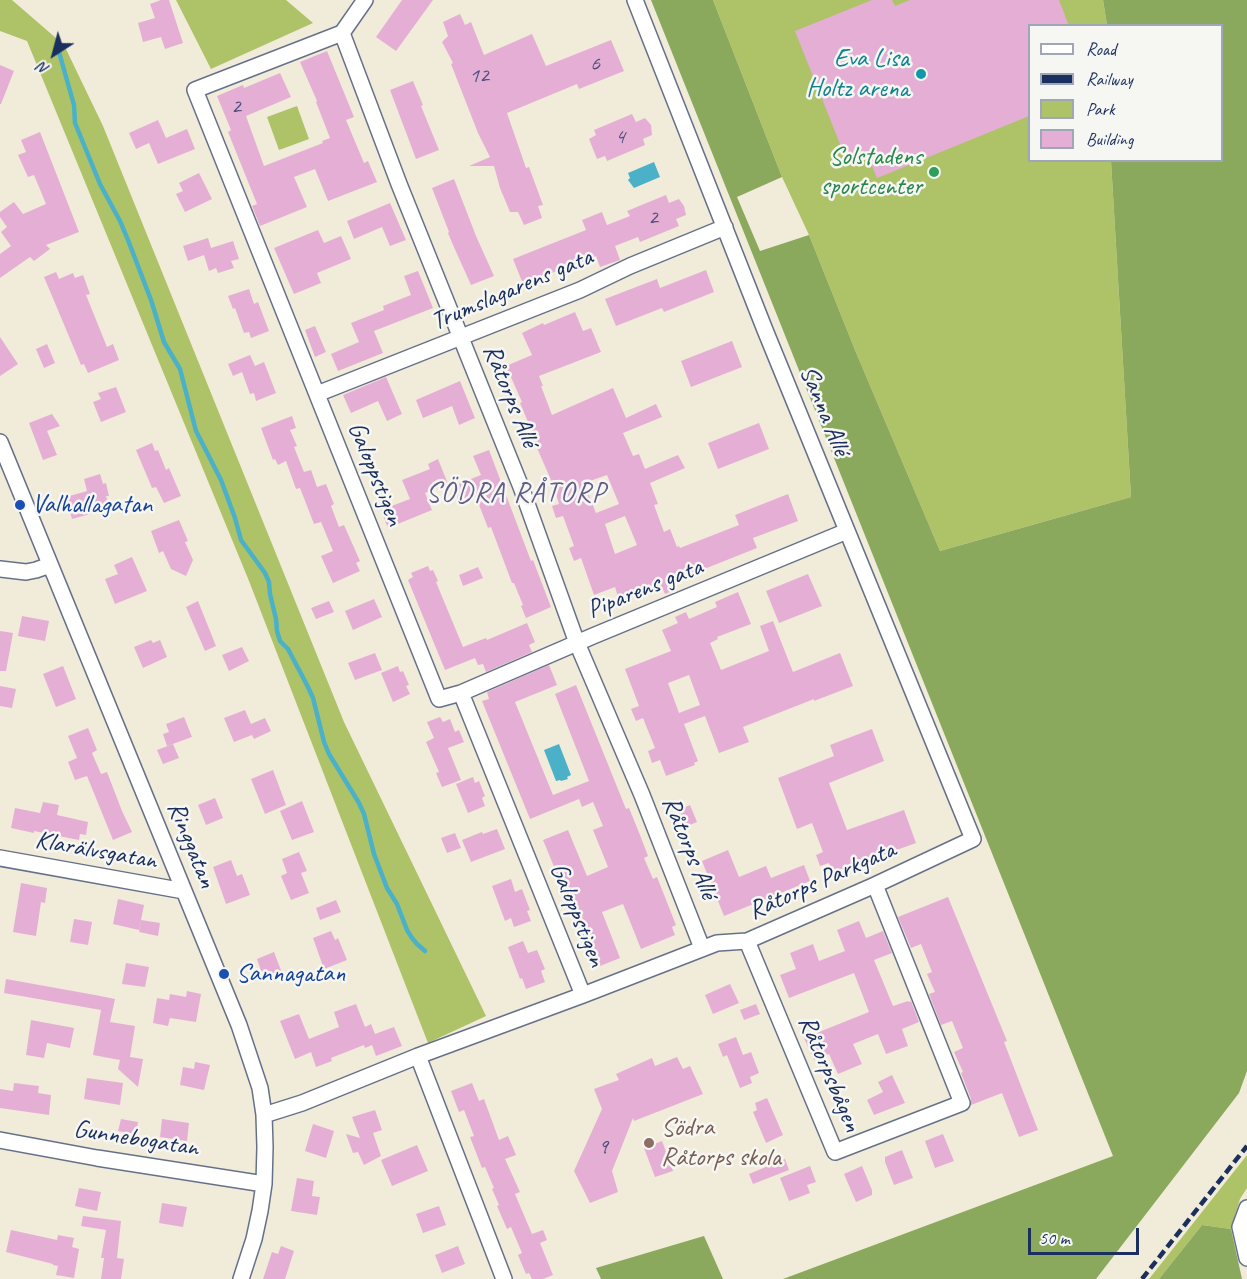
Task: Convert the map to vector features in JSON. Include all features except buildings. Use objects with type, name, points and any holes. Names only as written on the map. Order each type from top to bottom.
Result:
[{"type":"street","points":[[342,33],[365,0]]},
{"type":"street","name":"Sanna Allé","points":[[635,0],[765,330],[973,839]]},
{"type":"street","name":"Råtorps Allé","points":[[342,33],[399,184],[523,492],[577,643],[642,795],[702,948]]},
{"type":"street","name":"Galoppstigen","points":[[342,33],[195,90],[439,699],[461,693],[583,995]]},
{"type":"street","name":"Trumslagarens gata","points":[[317,394],[580,290],[630,266],[725,227]]},
{"type":"street","name":"Ringgatan","points":[[0,442],[239,1025],[260,1088],[264,1115],[264,1184],[254,1239],[241,1279]]},
{"type":"street","name":"Piparens gata","points":[[461,693],[847,531]]},
{"type":"street","points":[[0,569],[26,572],[50,565]]},
{"type":"street","name":"Råtorps Parkgata","points":[[418,1056],[702,948],[717,943],[747,941],[973,839]]},
{"type":"street","name":"Klarälvsgatan","points":[[0,858],[184,891]]},
{"type":"street","name":"Råtorpsbågen","points":[[747,941],[835,1152],[962,1103],[875,885]]},
{"type":"street","points":[[264,1115],[302,1103],[418,1056],[504,1279]]},
{"type":"street","name":"Gunnebogatan","points":[[0,1140],[97,1158],[264,1184]]},
{"type":"street","points":[[1247,1208],[1240,1227],[1247,1258]]},
{"type":"green space","points":[[0,0],[12,0],[64,45],[103,126],[344,722],[486,1016],[428,1043],[249,581],[27,41],[0,31]]},
{"type":"green space","points":[[176,0],[286,0],[313,23],[211,69]]},
{"type":"green space","points":[[651,0],[713,0],[782,177],[737,197],[760,251],[809,235],[940,551],[1131,497],[1111,162],[1223,162],[1223,24],[1107,24],[1103,0],[1247,0],[1247,1071],[1239,1093],[1096,1279],[783,1279],[1113,1156]]},
{"type":"green space","points":[[713,0],[1103,0],[1107,24],[1028,24],[1028,162],[1111,162],[1131,497],[940,551],[809,235],[782,177]]},
{"type":"green space","points":[[297,106],[309,139],[279,150],[267,117]]},
{"type":"green space","points":[[1247,1155],[1247,1188],[1240,1199],[1231,1229],[1202,1225],[1159,1279],[1149,1279]]},
{"type":"green space","points":[[1202,1225],[1231,1229],[1242,1279],[1159,1279]]},
{"type":"green space","points":[[704,1236],[723,1279],[601,1279],[596,1268]]},
{"type":"water","points":[[654,162],[660,177],[634,188],[628,180],[630,178],[628,173]]},
{"type":"water","points":[[559,744],[571,775],[567,777],[568,779],[556,781],[544,750]]},
{"type":"waterway","points":[[59,52],[74,105],[75,123],[100,184],[128,240],[164,342],[180,369],[196,431],[221,480],[241,540],[269,582],[280,641],[288,649],[313,698],[329,754],[364,814],[374,854],[387,888],[397,904],[407,930],[425,951]]},
{"type":"railway","points":[[1142,1279],[1247,1146]]},
{"type":"place","name":"Eva Lisa Holtz arena","points":[[921,74]]},
{"type":"place","name":"Solstadens sportcenter","points":[[934,172]]},
{"type":"place","name":"Valhallagatan","points":[[20,505]]},
{"type":"place","name":"Sannagatan","points":[[224,974]]},
{"type":"place","name":"Södra Råtorps skola","points":[[649,1143]]},
{"type":"district","name":"SÖDRA RÅTORP","points":[[516,494]]}]
